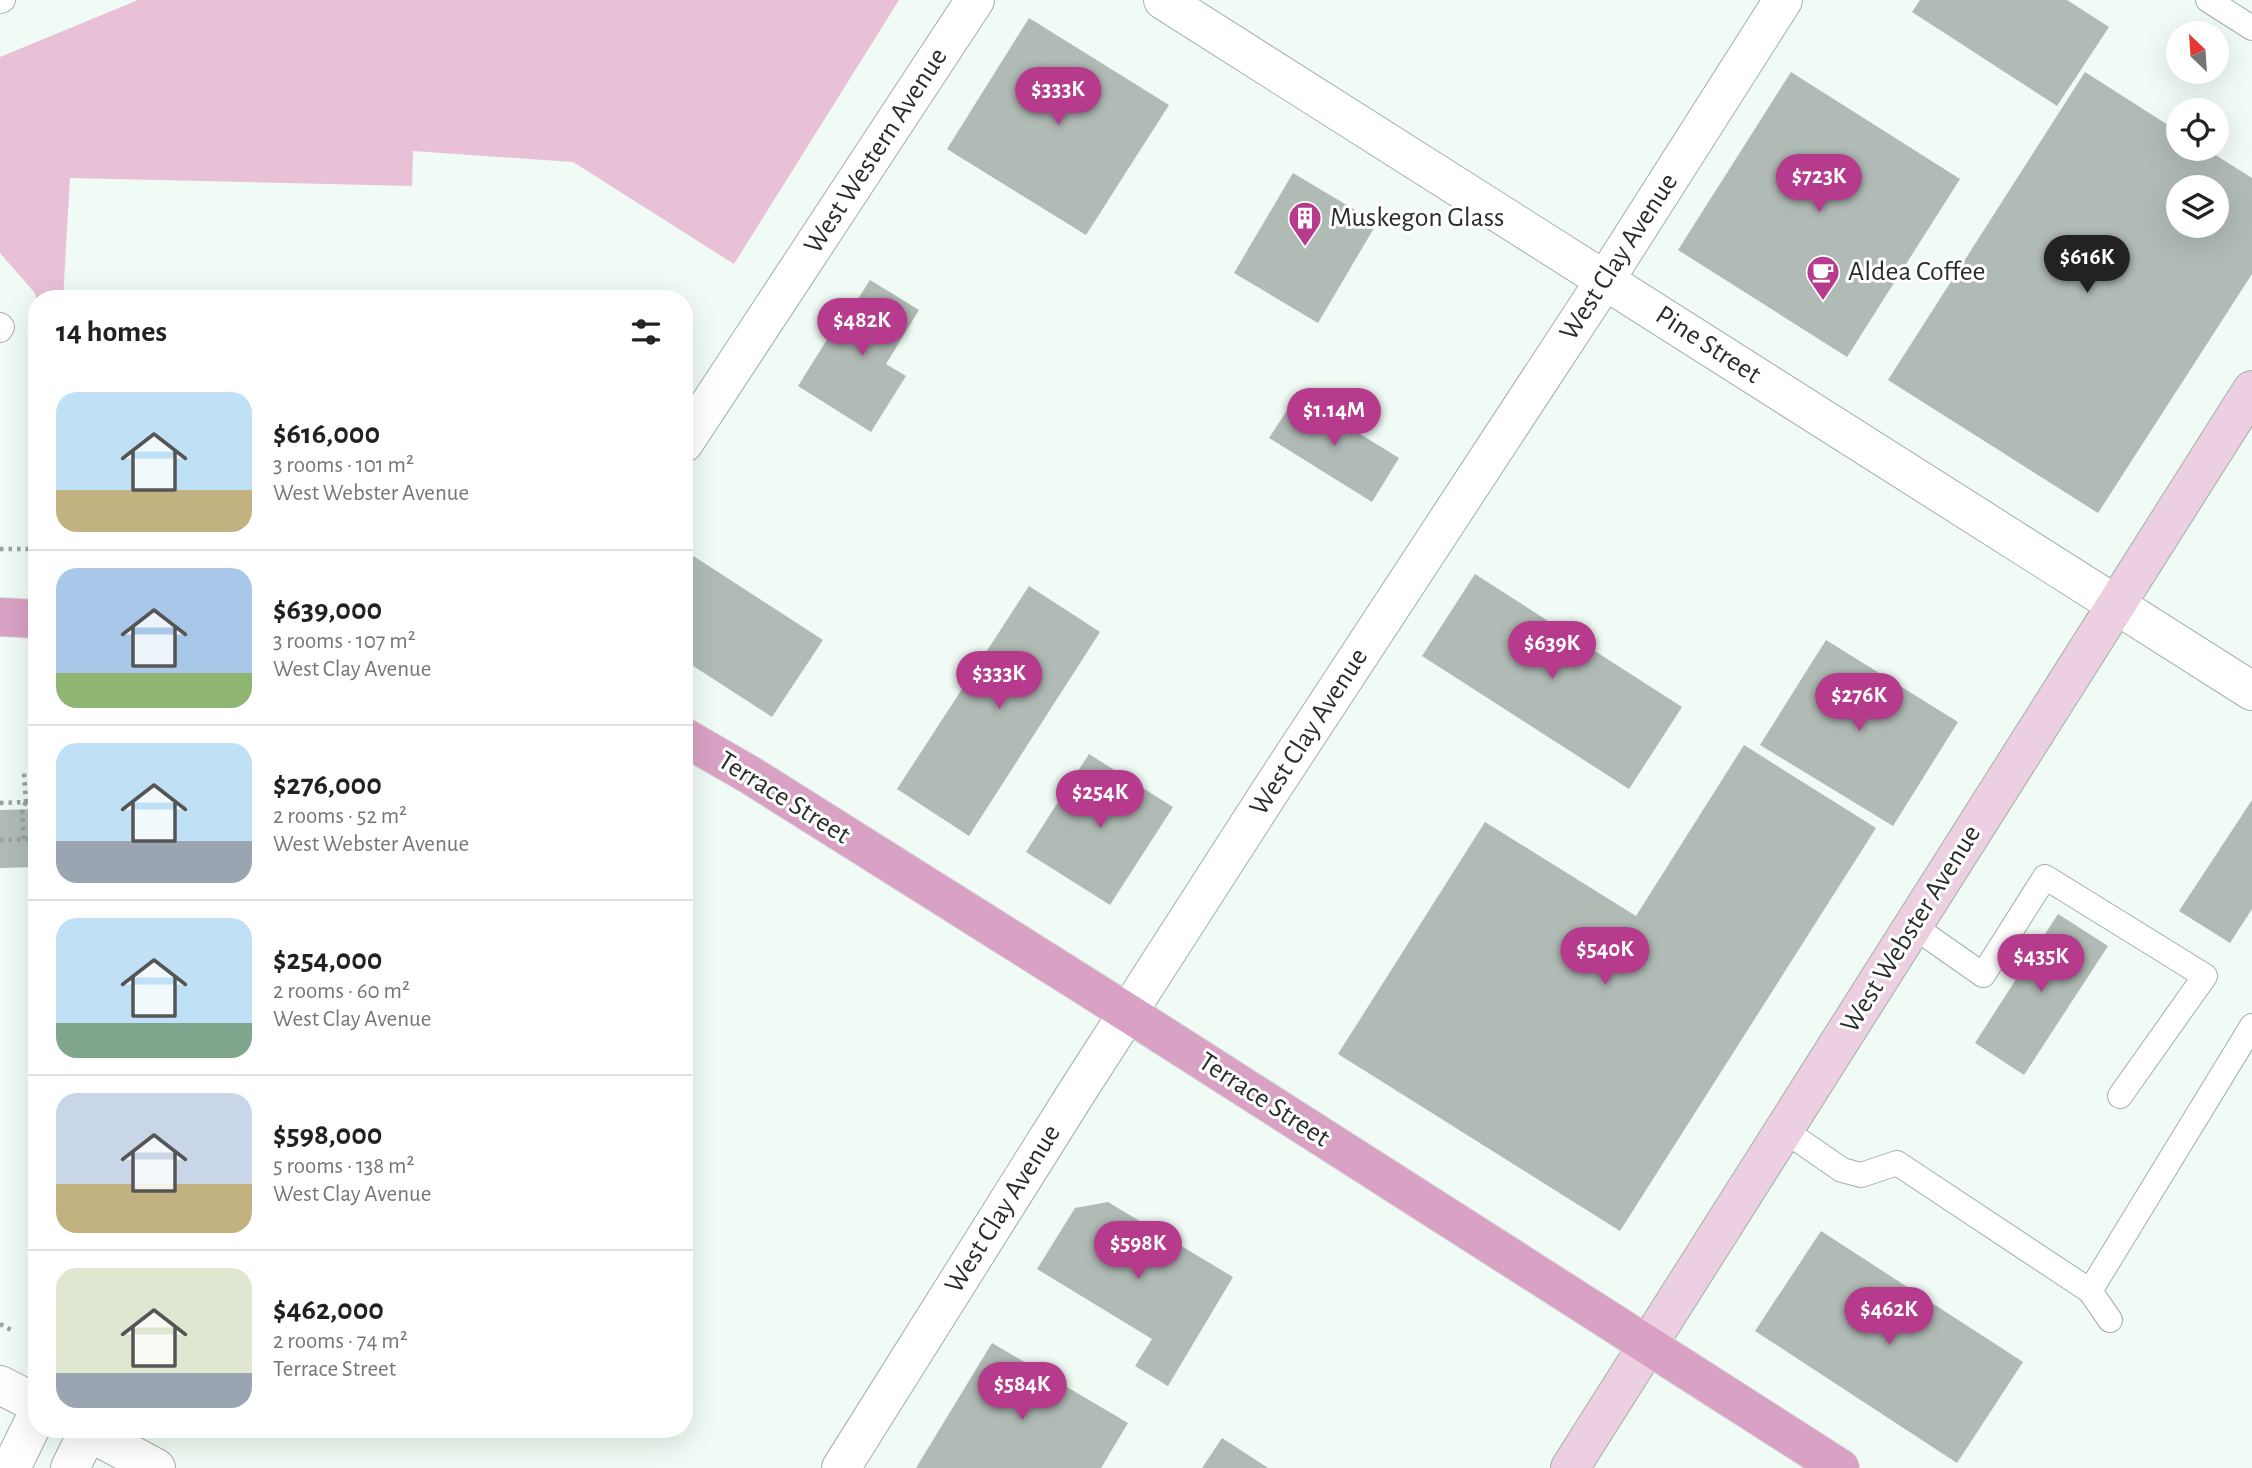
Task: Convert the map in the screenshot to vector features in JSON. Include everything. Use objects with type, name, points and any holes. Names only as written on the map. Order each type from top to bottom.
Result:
[{"type":"main road","name":"West Webster Avenue","points":[[1570,1468],[2252,390]]},
{"type":"main road","points":[[0,617],[28,619]]},
{"type":"main road","name":"Terrace Street","points":[[693,742],[750,775],[1128,1013],[1840,1468]]},
{"type":"street","name":"West Western Avenue","points":[[693,429],[975,0]]},
{"type":"street","name":"Pine Street","points":[[1163,0],[2252,691]]},
{"type":"street","name":"West Clay Avenue","points":[[841,1468],[1276,782],[1605,280],[1783,0]]},
{"type":"street","points":[[0,1385],[28,1399]]},
{"type":"street","points":[[11,1468],[28,1433]]},
{"type":"street","points":[[70,1468],[83,1438]]},
{"type":"street","points":[[102,1438],[156,1468]]},
{"type":"lane","points":[[2208,0],[2252,28]]},
{"type":"lane","points":[[1913,926],[1983,975],[2045,877],[2205,976],[2120,1096]]},
{"type":"lane","points":[[2090,1291],[2252,1026]]},
{"type":"lane","points":[[1784,1130],[1842,1170],[1861,1175],[1897,1163],[2090,1291],[2110,1320]]},
{"type":"path","points":[[0,549],[28,549]]},
{"type":"path","points":[[24,773],[24,839]]},
{"type":"path","points":[[0,803],[26,802]]},
{"type":"path","points":[[0,841],[28,839]]},
{"type":"path","points":[[0,1324],[13,1331]]},
{"type":"shaded area","points":[[138,0],[899,0],[734,264],[573,162],[413,151],[412,186],[70,178],[64,290],[32,290],[0,253],[0,57]]},
{"type":"building","points":[[1920,0],[2067,0],[2109,27],[2057,106],[1912,12]]},
{"type":"building","points":[[1029,18],[1169,105],[1086,235],[947,149]]},
{"type":"building","points":[[1791,72],[1960,179],[1847,357],[1678,250]]},
{"type":"building","points":[[2085,72],[2166,124],[2166,161],[2225,161],[2252,178],[2252,274],[2098,513],[1888,380]]},
{"type":"building","name":"Muskegon Glass","points":[[1293,173],[1377,223],[1318,323],[1234,273]]},
{"type":"building","points":[[870,280],[919,310],[886,364],[906,376],[871,432],[798,386],[833,330],[837,332]]},
{"type":"building","points":[[1297,395],[1399,458],[1372,502],[1269,438]]},
{"type":"building","points":[[693,556],[823,640],[772,717],[693,666]]},
{"type":"building","points":[[1475,574],[1682,707],[1629,789],[1422,656]]},
{"type":"building","points":[[1029,586],[1100,632],[969,836],[897,789]]},
{"type":"building","points":[[1826,640],[1958,722],[1893,826],[1760,745]]},
{"type":"building","points":[[1744,745],[1876,828],[1620,1231],[1338,1054],[1485,822],[1636,916]]},
{"type":"building","points":[[1089,754],[1173,807],[1110,905],[1026,852]]},
{"type":"building","points":[[2252,800],[2252,909],[2230,943],[2179,911]]},
{"type":"building","points":[[28,809],[28,867],[0,868],[0,810]]},
{"type":"building","points":[[2058,914],[2108,946],[2024,1075],[1975,1043]]},
{"type":"building","points":[[1108,1202],[1233,1277],[1168,1386],[1135,1366],[1152,1339],[1037,1269],[1075,1208]]},
{"type":"building","points":[[1821,1231],[2023,1362],[1957,1463],[1755,1331]]},
{"type":"building","points":[[992,1343],[1128,1423],[1101,1468],[916,1468]]},
{"type":"building","points":[[1222,1438],[1268,1468],[1202,1468]]},
{"type":"place","name":"Muskegon Glass","points":[[1305,248]]},
{"type":"place","name":"Aldea Coffee","points":[[1823,302]]}]
